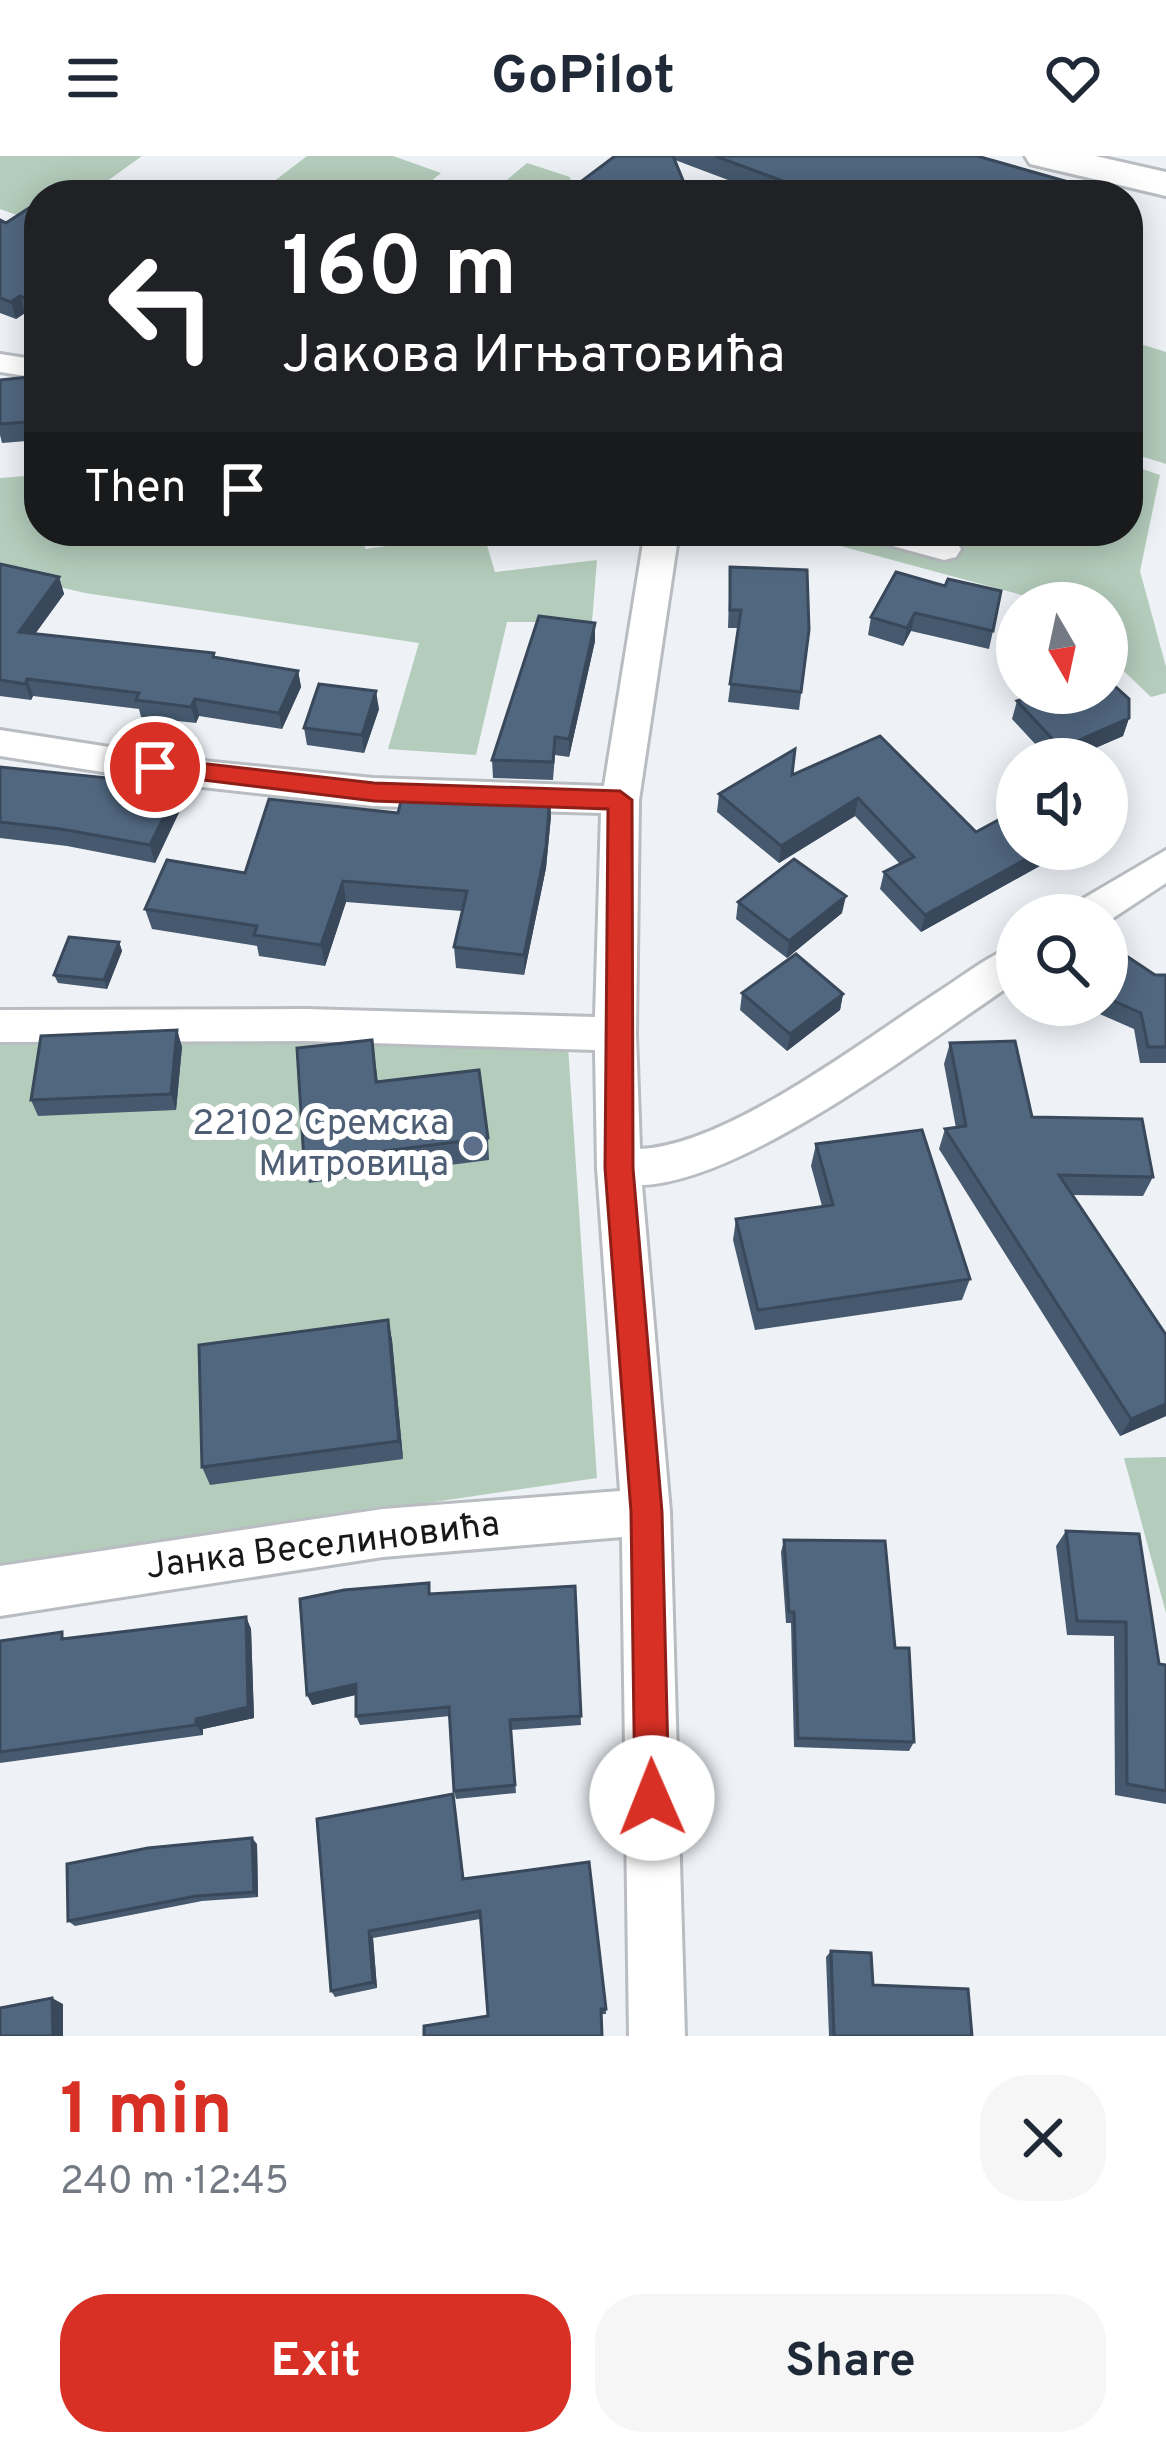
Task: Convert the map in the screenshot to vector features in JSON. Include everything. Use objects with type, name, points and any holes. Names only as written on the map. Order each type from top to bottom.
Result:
[{"type":"street","points":[[1044,156],[1166,184]]},
{"type":"street","points":[[657,2036],[646,1512],[619,1168],[616,1034],[620,800],[660,546]]},
{"type":"street","points":[[933,546],[944,549]]},
{"type":"street","points":[[0,742],[193,773],[351,790],[620,800]]},
{"type":"street","points":[[1120,894],[1166,864]]},
{"type":"street","points":[[619,1168],[668,1166],[711,1150],[812,1095],[996,975]]},
{"type":"street","points":[[0,1026],[306,1025],[616,1034]]},
{"type":"street","name":"Јанка Веселиновића","points":[[0,1591],[383,1533],[646,1512]]},
{"type":"green space","points":[[0,156],[142,156],[109,180],[24,180],[24,218],[0,209]]},
{"type":"green space","points":[[307,156],[393,156],[441,173],[432,180],[276,180]]},
{"type":"green space","points":[[527,163],[571,180],[507,180]]},
{"type":"green space","points":[[1143,345],[1166,352],[1166,464],[1143,457]]},
{"type":"green space","points":[[1143,469],[1160,475],[1140,571],[1166,667],[1166,693],[1151,697],[1128,675],[1128,582],[996,582],[996,588],[840,546],[1143,546]]},
{"type":"green space","points":[[24,476],[24,546],[487,546],[495,572],[597,560],[592,622],[507,622],[476,755],[388,749],[419,643],[85,593],[0,573],[0,478]]},
{"type":"green space","points":[[312,1036],[568,1047],[597,1478],[0,1566],[0,1043],[68,1037]]},
{"type":"green space","points":[[1166,1457],[1166,1613],[1124,1458]]},
{"type":"building","points":[[615,156],[673,156],[683,180],[583,180]]},
{"type":"building","points":[[715,156],[977,156],[1061,180],[780,180]]},
{"type":"building","points":[[24,211],[24,298],[11,302],[0,298],[0,220],[6,223]]},
{"type":"building","points":[[24,378],[24,422],[0,424],[0,380]]},
{"type":"building","points":[[0,564],[59,577],[19,632],[214,653],[213,657],[298,671],[279,713],[195,699],[191,707],[136,700],[139,693],[0,680]]},
{"type":"building","points":[[730,567],[807,570],[809,630],[801,692],[730,684],[741,610],[730,610]]},
{"type":"building","points":[[896,572],[945,586],[948,579],[996,590],[993,631],[915,613],[907,628],[871,617]]},
{"type":"building","points":[[539,616],[595,623],[569,739],[555,737],[553,762],[492,760]]},
{"type":"building","points":[[319,684],[376,691],[362,735],[304,728]]},
{"type":"building","points":[[1129,699],[1129,718],[1084,738],[1052,738],[1029,714],[1128,714]]},
{"type":"building","points":[[880,736],[976,832],[996,821],[996,870],[1006,870],[925,915],[884,872],[914,857],[858,798],[781,846],[719,794],[795,749],[792,775]]},
{"type":"building","points":[[0,767],[107,778],[109,773],[179,787],[150,845],[0,822]]},
{"type":"building","points":[[465,792],[550,794],[546,847],[524,955],[454,947],[467,891],[343,881],[321,945],[254,935],[257,926],[145,909],[167,860],[245,873],[269,799],[398,813],[402,797],[464,802]]},
{"type":"building","points":[[794,859],[846,896],[789,941],[738,902]]},
{"type":"building","points":[[69,937],[119,942],[104,980],[54,975]]},
{"type":"building","points":[[796,954],[843,994],[790,1034],[742,993]]},
{"type":"building","points":[[1128,957],[1155,975],[1166,975],[1166,1047],[1148,1047],[1141,1013],[1128,1007]]},
{"type":"building","points":[[177,1030],[171,1094],[31,1100],[41,1036]]},
{"type":"building","points":[[372,1040],[376,1082],[479,1070],[488,1138],[304,1161],[297,1048]]},
{"type":"building","points":[[1015,1041],[1032,1117],[1142,1119],[1153,1177],[1059,1175],[1166,1335],[1166,1404],[1131,1419],[945,1129],[966,1126],[950,1043]]},
{"type":"building","points":[[922,1130],[970,1279],[758,1310],[736,1219],[833,1205],[816,1144]]},
{"type":"building","points":[[388,1320],[399,1441],[202,1467],[199,1345]]},
{"type":"building","points":[[1066,1531],[1139,1534],[1159,1664],[1166,1665],[1166,1791],[1127,1784],[1126,1622],[1077,1621]]},
{"type":"building","points":[[784,1540],[885,1541],[895,1648],[909,1648],[914,1742],[798,1738],[794,1612],[789,1612]]},
{"type":"building","points":[[429,1583],[429,1594],[575,1586],[581,1716],[510,1720],[515,1785],[454,1791],[449,1707],[356,1716],[356,1684],[307,1695],[300,1599]]},
{"type":"building","points":[[246,1617],[248,1707],[196,1719],[196,1725],[0,1752],[0,1641],[62,1632],[62,1639]]},
{"type":"building","points":[[453,1794],[463,1879],[589,1862],[606,2009],[601,2009],[602,2036],[424,2036],[424,2026],[488,2016],[480,1911],[369,1931],[373,1982],[331,1991],[317,1819]]},
{"type":"building","points":[[252,1838],[254,1892],[196,1896],[68,1921],[67,1864],[148,1848]]},
{"type":"building","points":[[831,1951],[871,1953],[873,1985],[968,1989],[972,2036],[834,2036]]},
{"type":"building","points":[[52,1998],[53,2036],[0,2036],[0,2008]]},
{"type":"place","name":"22102 Сремска Митровица","points":[[473,1146]]},
{"type":"route","points":[[155,767],[374,792],[620,800],[619,1168],[646,1512],[652,1798]]}]
